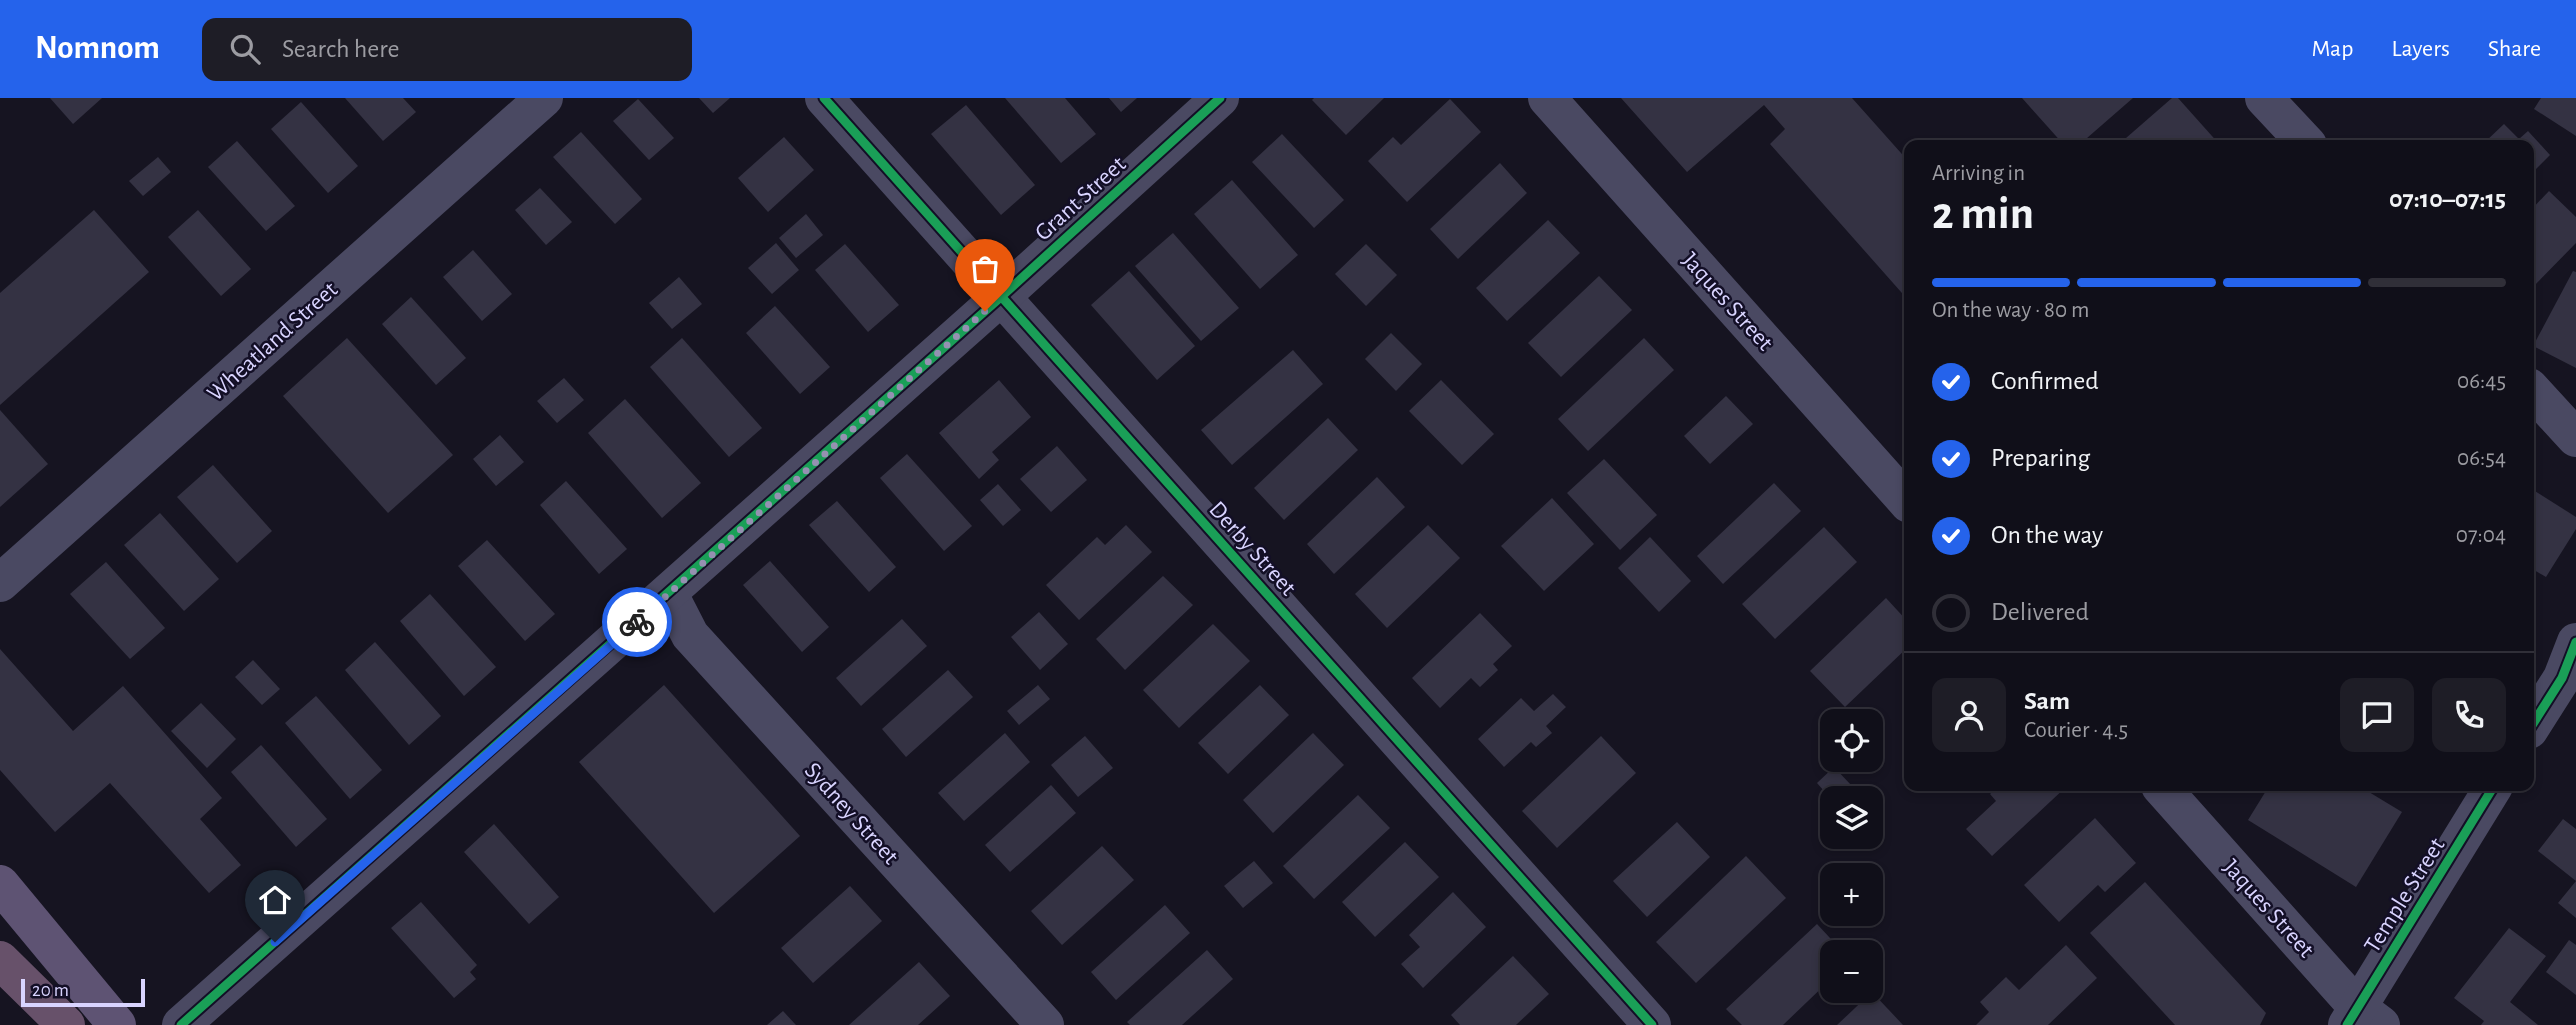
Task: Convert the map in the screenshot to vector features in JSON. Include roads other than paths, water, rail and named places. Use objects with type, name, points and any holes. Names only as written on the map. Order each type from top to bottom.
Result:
[{"type":"highway","points":[[0,960],[66,1025]]},
{"type":"main road","points":[[0,884],[117,1025]]},
{"type":"street","name":"Wheatland Street","points":[[0,583],[544,98]]},
{"type":"street","name":"Derby Street","points":[[824,98],[1652,1025]]},
{"type":"street","name":"Grant Street","points":[[181,1025],[668,594],[1220,98]]},
{"type":"street","name":"Jaques Street","points":[[1547,98],[1904,498]]},
{"type":"street","points":[[2264,98],[2303,140]]},
{"type":"street","points":[[2534,392],[2576,438]]},
{"type":"street","name":"Sydney Street","points":[[668,594],[690,635],[1028,1018]]},
{"type":"street","points":[[2534,723],[2569,671],[2576,642]]},
{"type":"street","name":"Jaques Street","points":[[2164,791],[2362,1019]]},
{"type":"street","name":"Temple Street","points":[[2362,1019],[2491,791]]}]
